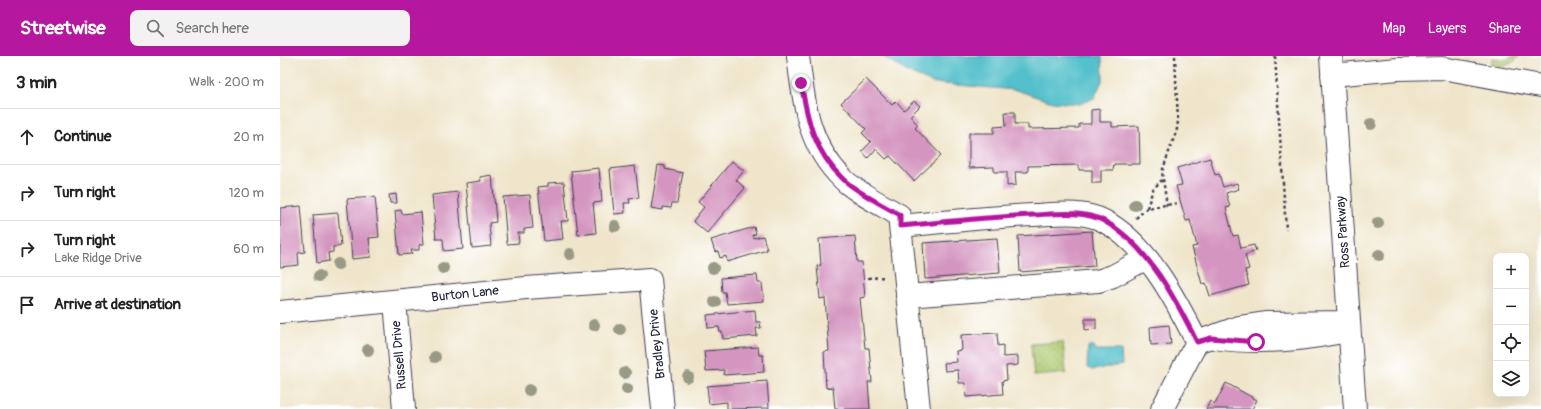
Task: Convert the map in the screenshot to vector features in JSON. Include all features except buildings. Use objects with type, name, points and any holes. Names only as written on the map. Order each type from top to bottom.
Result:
[{"type":"street","points":[[798,56],[807,118],[815,142],[824,157],[844,180],[900,221],[1002,216],[1089,215],[1103,221],[1131,241],[1164,282],[1204,340]]},
{"type":"street","points":[[1331,66],[1398,69],[1442,68],[1541,86]]},
{"type":"street","name":"Ross Parkway","points":[[1331,66],[1355,409]]},
{"type":"street","points":[[900,221],[918,409]]},
{"type":"street","points":[[907,296],[1098,281],[1113,276],[1145,259]]},
{"type":"street","name":"Burton Lane","points":[[280,312],[601,282],[650,280]]},
{"type":"street","name":"Bradley Drive","points":[[650,280],[663,409]]},
{"type":"street","name":"Russell Drive","points":[[395,301],[404,409]]},
{"type":"street","points":[[1162,409],[1204,340],[1239,327],[1265,322],[1350,326]]},
{"type":"path","points":[[1167,206],[1162,172],[1177,129],[1175,56]]},
{"type":"path","points":[[1275,56],[1286,230]]},
{"type":"path","points":[[1148,208],[1153,188],[1162,180]]},
{"type":"path","points":[[1121,233],[1148,208],[1178,203]]},
{"type":"green space","points":[[1510,56],[1519,56],[1510,64],[1499,66],[1491,65],[1492,58],[1509,60]]},
{"type":"green space","points":[[1063,342],[1066,373],[1034,376],[1031,344]]},
{"type":"water","points":[[882,56],[1102,56],[1103,79],[1094,98],[1080,104],[1052,102],[1016,90],[933,83],[909,73]]},
{"type":"water","points":[[1088,347],[1094,347],[1094,350],[1121,350],[1122,365],[1092,370],[1087,368]]},
{"type":"route","points":[[801,83],[807,118],[815,142],[824,157],[844,180],[900,215],[900,226],[1002,216],[1089,215],[1117,229],[1131,241],[1176,299],[1197,342],[1211,338],[1238,342],[1256,342]]}]
